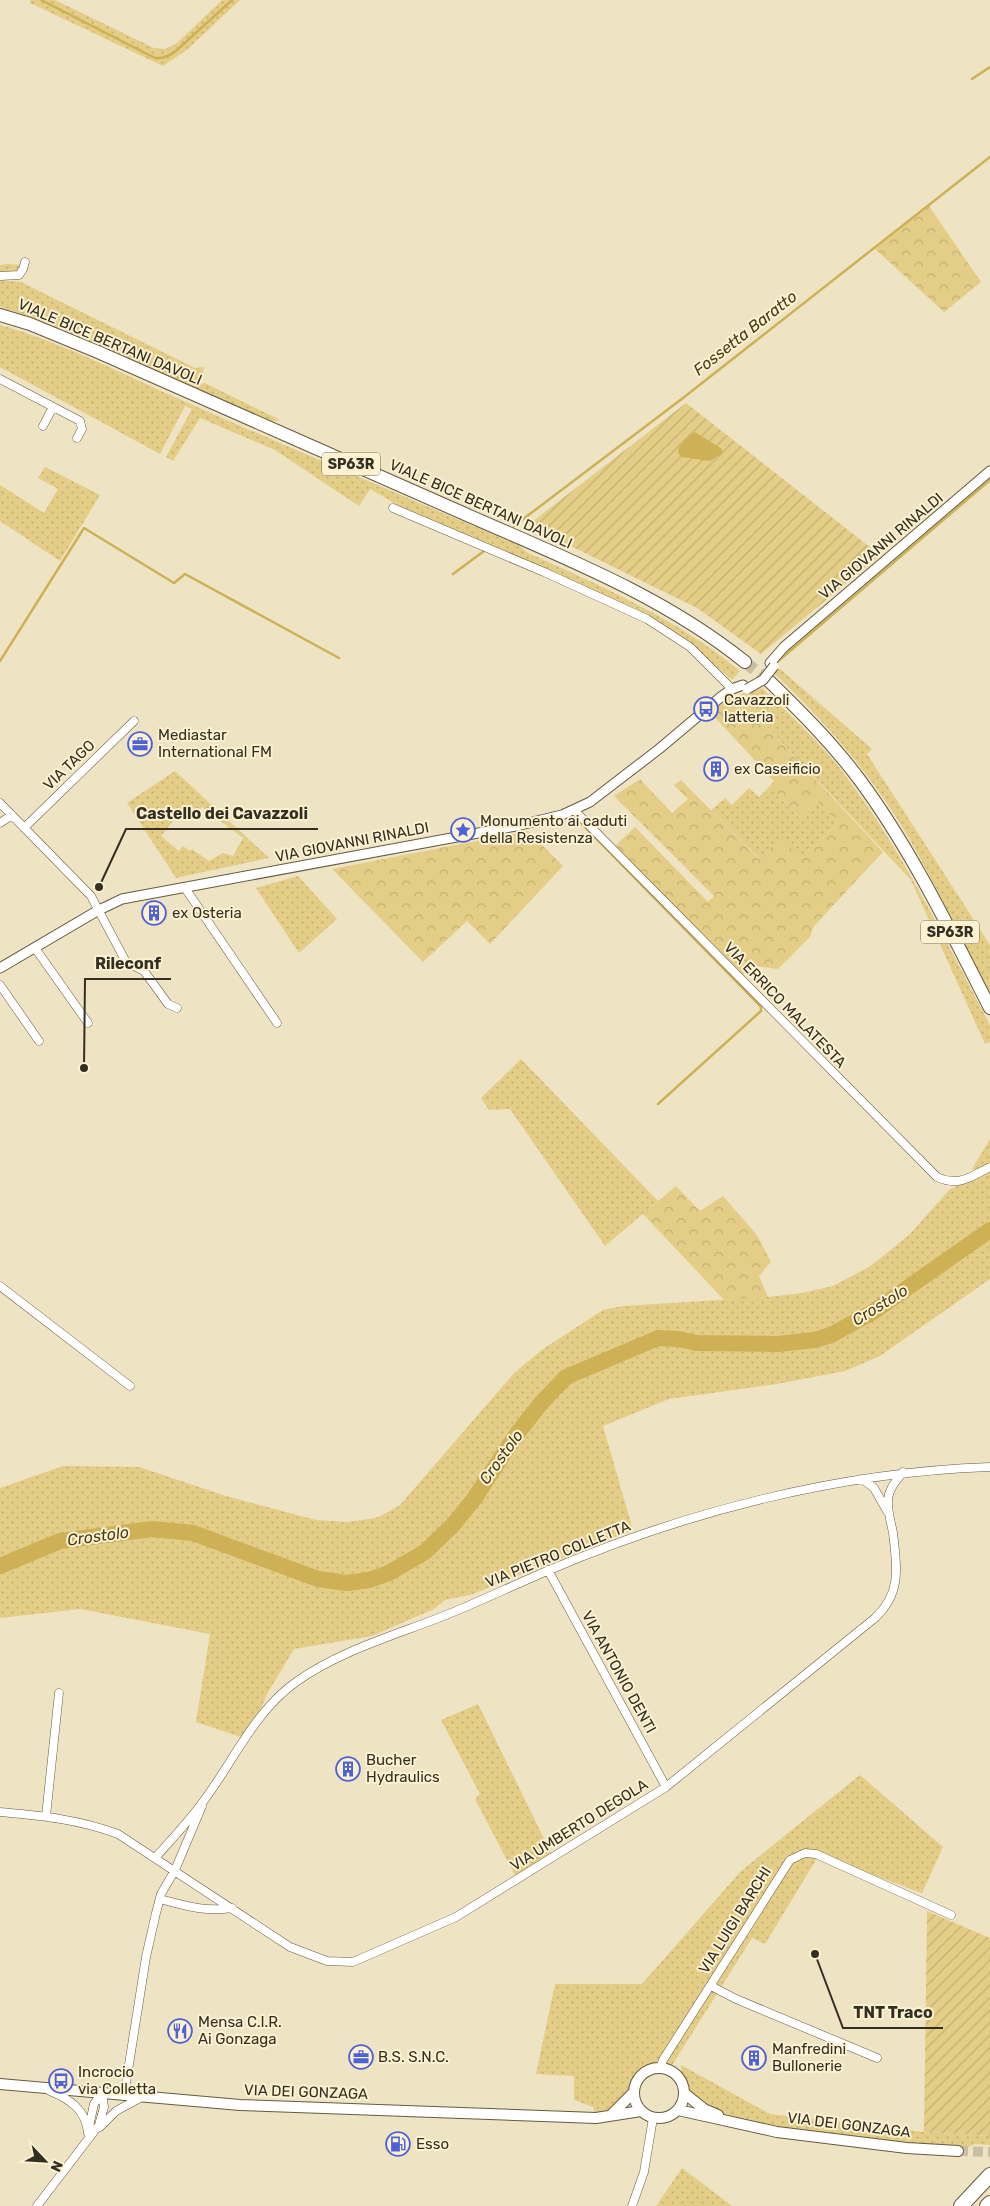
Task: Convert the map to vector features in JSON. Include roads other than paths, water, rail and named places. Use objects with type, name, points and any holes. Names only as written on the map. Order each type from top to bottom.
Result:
[{"type":"highway","name":"VIALE BICE BERTANI DAVOLI","points":[[0,315],[50,332],[584,566],[652,600],[707,633],[745,662]]},
{"type":"highway","name":"SP63R","points":[[769,680],[820,732],[860,780],[879,808],[926,887],[990,1008]]},
{"type":"highway","points":[[960,2206],[990,2175]]},
{"type":"highway","points":[[987,2206],[990,2203]]},
{"type":"main road","name":"VIA DEI GONZAGA","points":[[660,2068],[669,2070],[677,2076],[682,2084],[684,2093],[704,2109],[738,2122]]},
{"type":"main road","points":[[660,2068],[647,2071],[638,2079],[634,2092],[636,2105],[641,2111],[653,2118],[672,2115],[678,2110],[684,2093]]},
{"type":"main road","name":"VIA DEI GONZAGA","points":[[0,2084],[36,2086],[140,2098],[240,2105],[596,2118],[641,2111]]},
{"type":"main road","points":[[611,2115],[634,2092]]},
{"type":"main road","name":"VIA DEI GONZAGA","points":[[678,2110],[777,2132],[907,2148],[958,2151]]},
{"type":"street","points":[[0,276],[18,275],[24,269],[26,262]]},
{"type":"street","points":[[0,379],[80,421],[82,429],[77,438]]},
{"type":"street","points":[[43,426],[53,407]]},
{"type":"street","name":"VIA GIOVANNI RINALDI","points":[[722,696],[745,687],[772,665],[778,651],[990,471]]},
{"type":"street","points":[[393,508],[642,616],[669,631],[690,647],[732,689]]},
{"type":"street","name":"VIA GIOVANNI RINALDI","points":[[0,968],[97,911],[122,899],[516,826],[575,811],[605,792],[660,749],[722,696],[732,689],[745,687]]},
{"type":"street","name":"VIA TAGO","points":[[24,828],[134,721]]},
{"type":"street","points":[[0,803],[91,896],[97,911],[126,962],[144,971],[168,1004],[178,1008]]},
{"type":"street","name":"VIA ERRICO MALATESTA","points":[[575,811],[937,1177],[948,1182],[957,1182],[990,1168]]},
{"type":"street","points":[[0,823],[12,815]]},
{"type":"street","points":[[185,888],[278,1023]]},
{"type":"street","points":[[36,948],[88,1023]]},
{"type":"street","points":[[0,985],[39,1041]]},
{"type":"street","points":[[0,1286],[130,1386]]},
{"type":"street","name":"VIA PIETRO COLLETTA","points":[[155,1858],[205,1799],[251,1729],[294,1682],[330,1661],[462,1609],[548,1570],[652,1532],[751,1502],[903,1472],[990,1467]]},
{"type":"street","name":"VIA UMBERTO DEGOLA","points":[[0,1812],[46,1816],[89,1824],[118,1834],[290,1947],[327,1961],[353,1962],[456,1917],[666,1787],[883,1610],[892,1597],[896,1582],[893,1532],[888,1498],[903,1472]]},
{"type":"street","name":"VIA UMBERTO DEGOLA","points":[[862,1479],[874,1488],[880,1496],[890,1518]]},
{"type":"street","name":"VIA ANTONIO DENTI","points":[[548,1570],[666,1787]]},
{"type":"street","points":[[46,1816],[59,1693]]},
{"type":"street","name":"VIA PIETRO COLLETTA","points":[[124,2096],[146,1957],[160,1899],[175,1870],[205,1799]]},
{"type":"street","name":"VIA LUIGI BARCHI","points":[[660,2068],[663,2060],[790,1860],[804,1853],[816,1854],[951,1915]]},
{"type":"street","points":[[160,1899],[195,1909],[212,1911],[232,1908]]},
{"type":"street","points":[[711,1986],[736,1999],[877,2058]]},
{"type":"street","points":[[36,2086],[63,2096],[77,2107],[84,2116],[88,2133]]},
{"type":"street","points":[[85,2143],[94,2104],[102,2094]]},
{"type":"street","points":[[37,2206],[99,2124],[103,2115],[102,2094]]},
{"type":"street","points":[[85,2143],[116,2111],[140,2098]]},
{"type":"street","points":[[632,2206],[644,2172],[653,2118]]},
{"type":"waterway","points":[[41,0],[155,58],[167,57],[174,52],[232,0]]},
{"type":"waterway","points":[[972,79],[990,67]]},
{"type":"waterway","name":"Fossetta Baratto","points":[[514,526],[683,398],[990,157]]},
{"type":"waterway","points":[[776,663],[990,480]]},
{"type":"waterway","points":[[0,661],[84,528],[174,583],[185,574],[339,658]]},
{"type":"waterway","name":"Fossetta Baratto","points":[[453,574],[484,551]]},
{"type":"waterway","points":[[578,820],[761,1007],[761,1011],[658,1104]]},
{"type":"waterway","name":"Crostolo","points":[[0,1566],[60,1541],[152,1529],[193,1533],[318,1579],[347,1583],[369,1580],[389,1573],[425,1552],[453,1525],[474,1499],[516,1435],[542,1402],[566,1377],[658,1338],[679,1339],[696,1343],[778,1344],[815,1340],[831,1335],[873,1312],[990,1230]]},
{"type":"tunnel","points":[[745,662],[769,681]]},
{"type":"tunnel","points":[[958,2151],[990,2152]]},
{"type":"place","name":"Cavazzoli latteria","points":[[706,709]]},
{"type":"place","name":"Mediastar International FM","points":[[140,744]]},
{"type":"place","name":"ex Caseificio","points":[[716,769]]},
{"type":"place","name":"Monumento ai caduti della Resistenza","points":[[463,830]]},
{"type":"place","name":"Castello dei Cavazzoli","points":[[99,887]]},
{"type":"place","name":"ex Osteria","points":[[154,913]]},
{"type":"place","name":"Rileconf","points":[[84,1068]]},
{"type":"place","name":"Bucher Hydraulics","points":[[348,1769]]},
{"type":"place","name":"TNT Traco","points":[[815,1954]]},
{"type":"place","name":"Mensa C.I.R. Ai Gonzaga","points":[[180,2031]]},
{"type":"place","name":"B.S. S.N.C.","points":[[361,2057]]},
{"type":"place","name":"Manfredini Bullonerie","points":[[754,2058]]},
{"type":"place","name":"Incrocio via Colletta","points":[[61,2081]]},
{"type":"place","name":"Esso","points":[[398,2144]]}]
